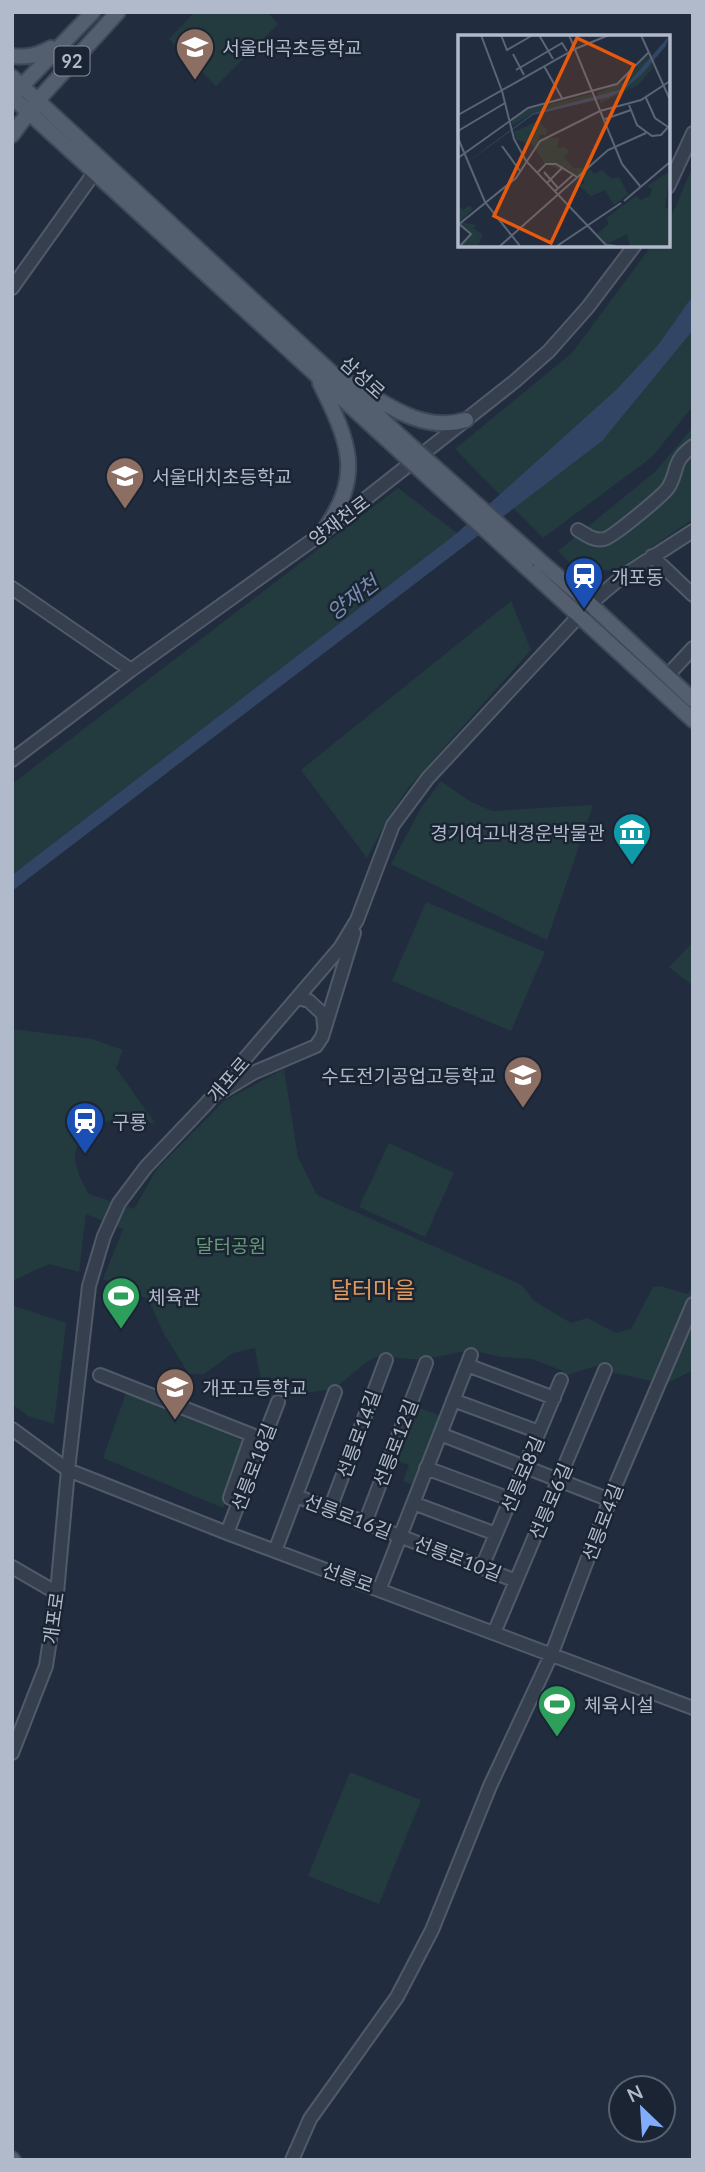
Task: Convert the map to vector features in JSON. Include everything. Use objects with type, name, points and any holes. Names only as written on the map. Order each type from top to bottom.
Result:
[{"type":"main road","name":"92","points":[[15,89],[93,12]]},
{"type":"main road","name":"92","points":[[12,135],[33,106],[118,12]]},
{"type":"main road","points":[[12,56],[25,58],[36,55],[65,40]]},
{"type":"main road","name":"삼성로","points":[[15,89],[320,372]]},
{"type":"main road","name":"삼성로","points":[[33,106],[94,173],[533,564],[579,615],[693,720]]},
{"type":"main road","points":[[320,372],[422,422],[447,425],[466,420]]},
{"type":"main road","points":[[320,372],[347,445],[349,459],[348,477],[336,514],[321,534]]},
{"type":"main road","name":"삼성로","points":[[533,564],[590,604],[693,700]]},
{"type":"street","points":[[670,183],[693,134]]},
{"type":"street","points":[[12,288],[94,173]]},
{"type":"street","name":"양재천로","points":[[12,760],[131,670],[321,534],[466,420],[549,351],[588,307],[633,247]]},
{"type":"street","points":[[578,530],[593,539],[607,539],[669,487],[674,466],[684,452],[693,446]]},
{"type":"street","name":"개포로","points":[[12,1753],[46,1666],[57,1593],[89,1286],[104,1236],[119,1203],[131,1185],[206,1104],[340,948],[357,920],[393,825],[428,778],[590,604],[623,576],[693,531]]},
{"type":"street","points":[[652,556],[693,595]]},
{"type":"street","points":[[12,588],[131,670]]},
{"type":"street","points":[[667,676],[693,648]]},
{"type":"street","points":[[206,1104],[253,1073],[316,1046],[324,1030],[357,920]]},
{"type":"street","points":[[299,998],[309,1001],[323,1014],[324,1030]]},
{"type":"street","name":"선릉로4길","points":[[292,2160],[310,2119],[397,1997],[432,1930],[489,1786],[552,1653],[610,1500],[693,1304]]},
{"type":"street","name":"선릉로14길","points":[[330,1509],[386,1360]]},
{"type":"street","name":"선릉로10길","points":[[380,1588],[469,1360],[554,1398]]},
{"type":"street","name":"선릉로12길","points":[[365,1522],[426,1363]]},
{"type":"street","name":"선릉로6길","points":[[494,1633],[605,1370]]},
{"type":"street","points":[[100,1375],[252,1436],[230,1498],[236,1500]]},
{"type":"street","name":"선릉로8길","points":[[482,1567],[561,1380]]},
{"type":"street","name":"선릉로16길","points":[[275,1551],[335,1392]]},
{"type":"street","points":[[453,1400],[539,1432]]},
{"type":"street","name":"선릉로18길","points":[[227,1533],[278,1402]]},
{"type":"street","name":"선릉로","points":[[12,1429],[68,1470],[227,1533],[693,1707]]},
{"type":"street","points":[[440,1434],[610,1500]]},
{"type":"street","points":[[426,1468],[510,1500]]},
{"type":"street","name":"선릉로16길","points":[[296,1496],[400,1536]]},
{"type":"street","name":"선릉로10길","points":[[413,1503],[496,1534]]},
{"type":"street","name":"선릉로10길","points":[[400,1536],[516,1581]]},
{"type":"street","points":[[12,1567],[57,1593]]},
{"type":"green space","points":[[195,12],[267,12],[278,24],[216,86],[169,39]]},
{"type":"green space","points":[[693,166],[693,406],[652,457],[543,538],[455,449],[572,353],[651,247],[670,247],[670,219]]},
{"type":"green space","points":[[693,427],[693,519],[618,570],[578,571],[558,551],[656,471]]},
{"type":"green space","points":[[398,488],[457,533],[12,875],[12,784]]},
{"type":"green space","points":[[511,601],[531,650],[408,788],[367,858],[301,770]]},
{"type":"green space","points":[[441,781],[471,802],[492,811],[593,805],[547,940],[391,864],[421,808]]},
{"type":"green space","points":[[426,902],[545,952],[511,1031],[392,981]]},
{"type":"green space","points":[[693,942],[693,986],[669,967]]},
{"type":"green space","name":"달터공원","points":[[12,1029],[92,1039],[123,1050],[116,1068],[155,1123],[96,1121],[87,1130],[75,1156],[79,1173],[89,1194],[134,1209],[157,1169],[224,1101],[284,1069],[298,1157],[317,1195],[522,1285],[534,1301],[571,1323],[587,1318],[616,1333],[631,1329],[653,1287],[660,1286],[687,1294],[693,1289],[693,1370],[665,1384],[615,1373],[602,1364],[567,1375],[532,1359],[501,1357],[470,1350],[422,1360],[379,1356],[368,1361],[334,1389],[273,1401],[260,1376],[255,1348],[233,1353],[204,1374],[189,1374],[164,1334],[148,1299],[103,1279],[123,1229],[86,1214],[79,1272],[49,1264],[12,1281]]},
{"type":"green space","points":[[389,1143],[454,1173],[425,1237],[359,1207]]},
{"type":"green space","points":[[12,1305],[66,1323],[54,1424],[28,1416],[12,1404]]},
{"type":"green space","points":[[126,1393],[246,1442],[223,1508],[103,1458]]},
{"type":"green space","points":[[414,1406],[443,1417],[417,1486],[403,1481],[409,1465],[392,1459]]},
{"type":"green space","points":[[350,1772],[421,1800],[379,1904],[308,1876]]},
{"type":"water","points":[[693,299],[693,330],[602,441],[12,891],[12,875],[457,533],[616,390],[659,344]]},
{"type":"place","name":"서울대곡초등학교","points":[[195,81]]},
{"type":"place","name":"서울대치초등학교","points":[[125,510]]},
{"type":"place","name":"개포동","points":[[584,610]]},
{"type":"place","name":"경기여고내경운박물관","points":[[632,866]]},
{"type":"place","name":"수도전기공업고등학교","points":[[523,1109]]},
{"type":"place","name":"구룡","points":[[85,1155]]},
{"type":"place","name":"체육관","points":[[121,1330]]},
{"type":"place","name":"개포고등학교","points":[[175,1421]]},
{"type":"place","name":"체육시설","points":[[557,1738]]},
{"type":"district","name":"달터마을","points":[[373,1289]]},
{"type":"water label","name":"양재천","points":[[352,597]]}]
